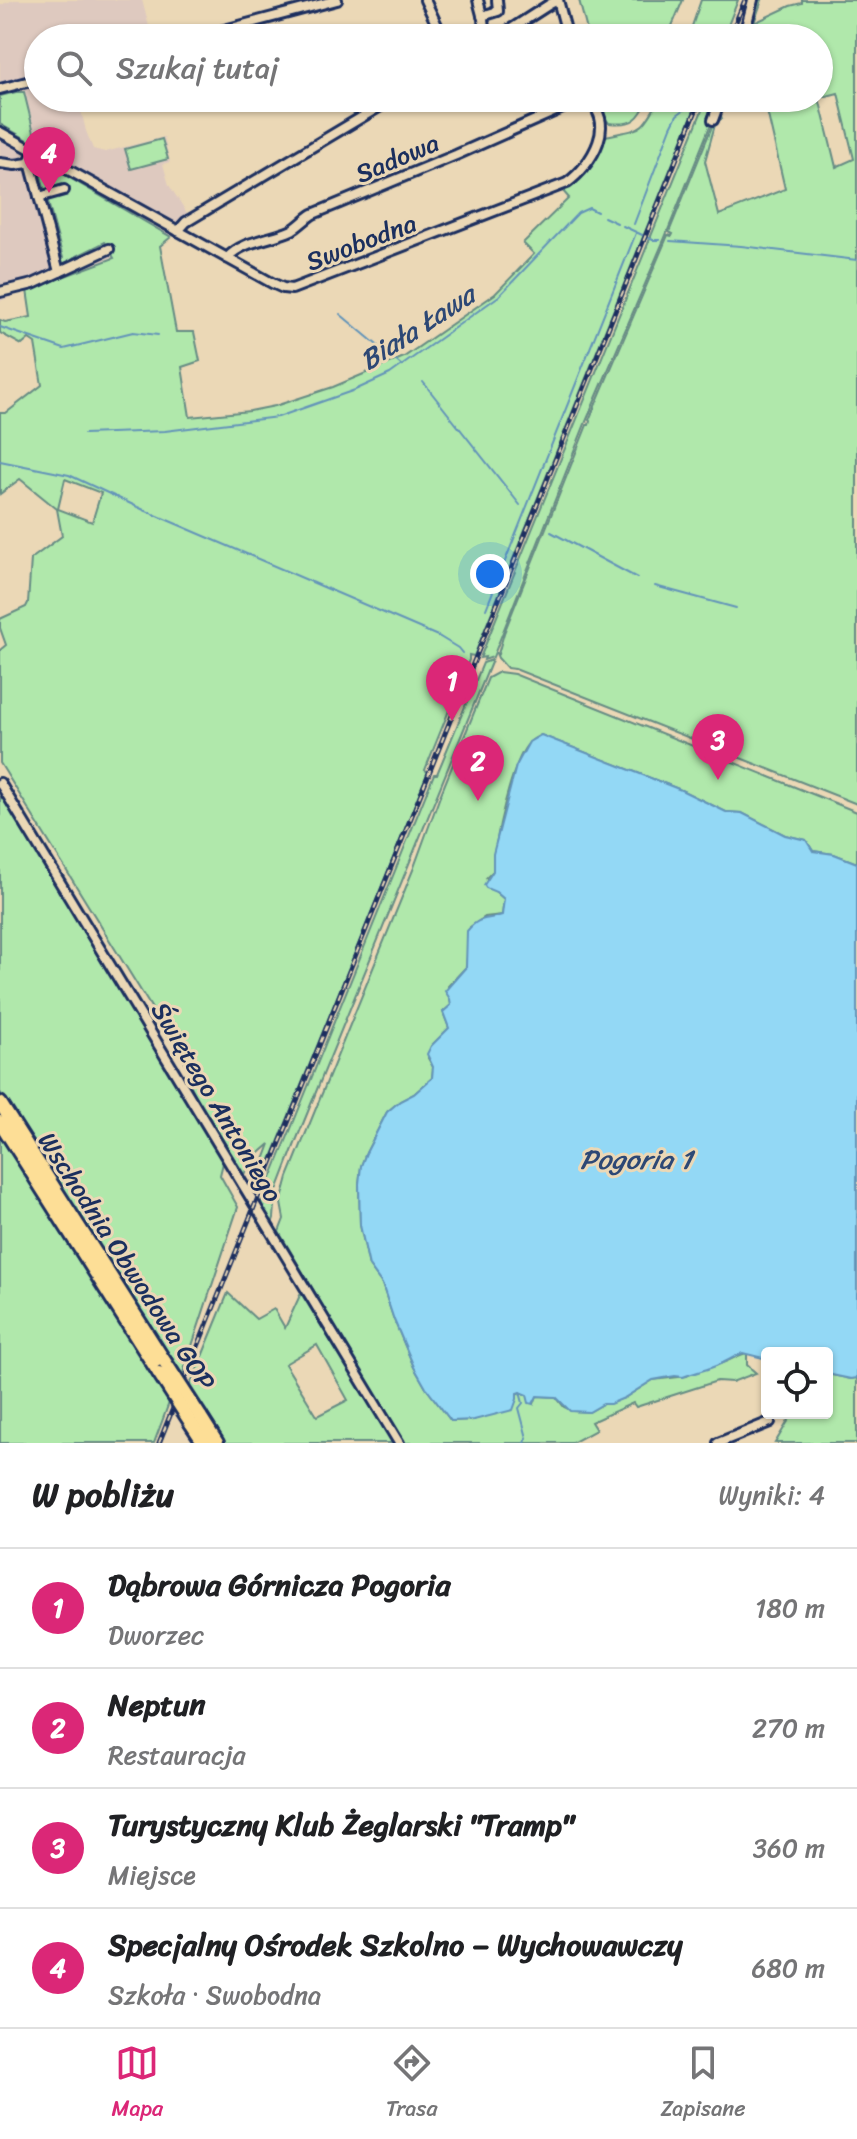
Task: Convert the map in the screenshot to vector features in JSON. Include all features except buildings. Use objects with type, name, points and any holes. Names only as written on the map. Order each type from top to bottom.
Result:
[{"type":"highway","name":"Wschodnia Obwodowa GOP","points":[[0,1103],[195,1419],[217,1443]]},
{"type":"highway","name":"Wschodnia Obwodowa GOP","points":[[0,1122],[162,1367]]},
{"type":"highway","name":"Wschodnia Obwodowa GOP","points":[[195,1419],[204,1443]]},
{"type":"street","points":[[247,24],[337,0]]},
{"type":"street","points":[[425,0],[436,24]]},
{"type":"street","points":[[478,0],[483,24]]},
{"type":"street","points":[[482,16],[498,11],[497,0]]},
{"type":"street","points":[[519,24],[558,0],[564,24]]},
{"type":"street","points":[[747,24],[753,0]]},
{"type":"street","points":[[0,89],[24,83]]},
{"type":"street","points":[[178,231],[185,222],[370,112]]},
{"type":"street","name":"Sadowa","points":[[227,258],[242,247],[293,229],[309,216],[553,112]]},
{"type":"street","name":"Swobodna","points":[[0,132],[287,289],[297,288],[562,186],[579,173],[600,137],[602,125],[598,112]]},
{"type":"street","points":[[713,120],[716,112]]},
{"type":"street","points":[[28,163],[35,151]]},
{"type":"street","points":[[0,163],[28,163]]},
{"type":"street","points":[[28,163],[59,272]]},
{"type":"street","points":[[39,197],[64,190]]},
{"type":"street","points":[[0,292],[33,284],[109,249]]},
{"type":"street","name":"Świętego Antoniego","points":[[0,783],[399,1443]]},
{"type":"street","points":[[718,1443],[770,1422]]},
{"type":"shaded area","points":[[14,0],[142,0],[148,24],[24,24],[24,93],[21,81],[0,86],[0,5]]},
{"type":"shaded area","points":[[29,112],[81,112],[93,149],[105,152],[164,137],[170,162],[163,164],[169,185],[189,216],[175,226],[165,221],[164,217],[39,151]]},
{"type":"shaded area","points":[[0,137],[171,234],[171,237],[0,301]]},
{"type":"green space","points":[[579,0],[683,0],[673,24],[585,24]]},
{"type":"green space","points":[[701,0],[738,0],[729,24],[693,24]]},
{"type":"green space","points":[[755,0],[762,0],[754,23],[802,3],[802,0],[857,0],[857,804],[507,668],[496,653],[589,420],[668,235],[673,234],[669,232],[718,112],[722,119],[716,121],[705,161],[719,215],[785,189],[767,112],[822,112],[836,167],[854,159],[838,93],[833,94],[833,24],[751,24]]},
{"type":"green space","points":[[24,92],[24,112],[29,112],[37,145],[0,124],[0,96]]},
{"type":"green space","points":[[602,112],[641,112],[635,120],[618,124],[609,123]]},
{"type":"green space","points":[[652,112],[693,112],[474,656],[469,655],[425,770],[428,772],[256,1197],[249,1186],[252,1180],[256,1181],[270,1144],[254,1158],[244,1174],[198,1100],[187,1078],[193,1075],[0,763],[0,650],[6,645],[0,619],[26,607],[31,559],[62,536],[57,509],[20,479],[0,494],[0,413],[6,413],[42,385],[35,343],[29,339],[22,345],[0,333],[0,320],[5,322],[31,317],[27,290],[114,258],[105,242],[69,260],[70,264],[62,267],[58,260],[63,258],[39,169],[35,170],[33,163],[37,159],[171,237],[160,246],[176,332],[194,332],[200,361],[182,367],[190,417],[275,406],[333,387],[404,357],[495,294],[534,254],[523,243],[569,198],[562,190],[575,183],[605,136],[627,132],[644,123]],"holes":[[[65,479],[101,493],[92,522],[58,509]]]},
{"type":"green space","points":[[701,112],[710,112],[707,119],[712,121],[585,424],[493,657],[480,658]]},
{"type":"green space","points":[[162,139],[168,159],[131,169],[125,149]]},
{"type":"green space","points":[[492,660],[296,1141],[276,1193],[273,1221],[269,1221],[261,1203],[434,774],[437,774],[483,663]]},
{"type":"green space","points":[[499,672],[514,674],[857,812],[857,863],[834,854],[813,851],[806,840],[785,835],[742,813],[726,812],[681,790],[541,735],[530,742],[510,783],[493,871],[486,878],[504,899],[502,915],[485,917],[470,927],[466,967],[448,986],[451,1005],[443,1012],[449,1028],[431,1046],[428,1058],[433,1067],[432,1078],[387,1112],[361,1166],[360,1225],[369,1266],[382,1284],[414,1367],[451,1421],[474,1420],[520,1392],[534,1404],[537,1396],[556,1397],[564,1407],[589,1412],[624,1398],[653,1380],[687,1376],[747,1353],[747,1365],[756,1373],[732,1382],[717,1381],[636,1407],[633,1403],[591,1422],[596,1430],[572,1443],[404,1443],[279,1232],[284,1219],[281,1203],[288,1177],[488,678]]},
{"type":"green space","points":[[0,788],[224,1159],[220,1175],[238,1207],[182,1376],[0,1092]]},
{"type":"green space","points":[[0,1132],[170,1400],[154,1443],[0,1443]]},
{"type":"green space","points":[[228,1293],[256,1319],[274,1309],[285,1328],[301,1293],[394,1443],[224,1443],[189,1388]],"holes":[[[317,1345],[348,1400],[317,1416],[285,1364]]]},
{"type":"green space","points":[[833,1375],[857,1378],[857,1443],[775,1443],[789,1419],[833,1419]]},
{"type":"water","name":"Pogoria 1","points":[[541,735],[681,790],[726,812],[742,813],[785,835],[806,840],[813,851],[834,854],[857,863],[857,1378],[833,1375],[833,1347],[761,1347],[761,1358],[743,1353],[683,1377],[653,1380],[624,1398],[589,1412],[570,1411],[556,1397],[537,1396],[533,1404],[529,1403],[527,1395],[520,1392],[517,1393],[513,1410],[474,1420],[451,1421],[414,1367],[382,1284],[369,1266],[360,1225],[361,1166],[387,1112],[432,1078],[433,1067],[427,1054],[449,1028],[443,1012],[451,1005],[445,991],[466,967],[467,931],[480,920],[502,915],[504,899],[484,885],[493,871],[493,854],[516,766],[529,742]]},
{"type":"waterway","points":[[634,224],[671,127],[681,112]]},
{"type":"waterway","name":"Biała Ława","points":[[84,434],[165,431],[278,417],[355,390],[390,374],[499,296],[578,213],[589,208],[597,212]]},
{"type":"waterway","name":"Biała Ława","points":[[604,217],[617,223]]},
{"type":"waterway","name":"Biała Ława","points":[[623,226],[653,240],[660,240]]},
{"type":"waterway","points":[[486,609],[636,233]]},
{"type":"waterway","name":"Biała Ława","points":[[670,241],[857,260]]},
{"type":"waterway","points":[[340,314],[401,365]]},
{"type":"waterway","points":[[0,327],[64,349],[133,332],[158,335]]},
{"type":"waterway","points":[[423,382],[520,505]]},
{"type":"waterway","points":[[0,461],[69,475],[440,637],[462,653]]},
{"type":"waterway","points":[[551,532],[637,578]]},
{"type":"waterway","points":[[655,586],[736,608]]},
{"type":"waterway","points":[[520,1392],[523,1403],[519,1408],[527,1438],[525,1443]]},
{"type":"railway","points":[[735,24],[745,0]]},
{"type":"railway","points":[[159,1443],[695,112]]},
{"type":"place","name":"Specjalny Ośrodek Szkolno – Wychowawczy","points":[[49,193]]},
{"type":"place","name":"Dąbrowa Górnicza Pogoria","points":[[452,721]]},
{"type":"place","name":"Turystyczny Klub Żeglarski \"Tramp\"","points":[[718,780]]},
{"type":"place","name":"Neptun","points":[[478,801]]}]
